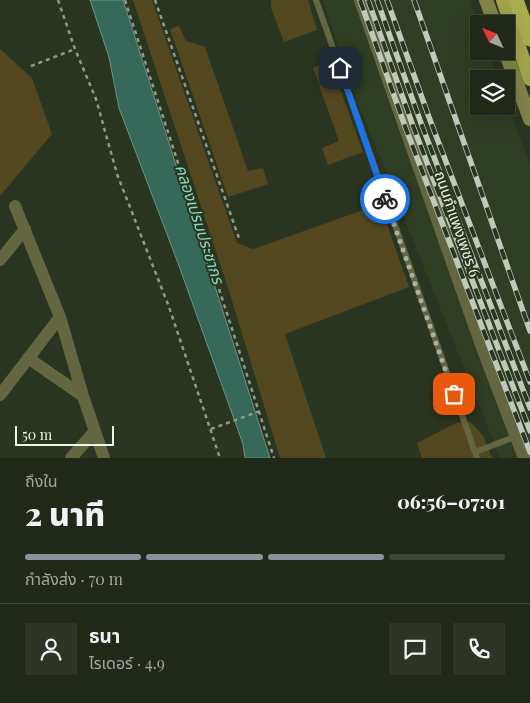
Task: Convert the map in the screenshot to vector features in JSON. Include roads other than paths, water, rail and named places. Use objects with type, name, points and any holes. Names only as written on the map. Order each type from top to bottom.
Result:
[{"type":"highway","points":[[503,0],[530,79]]},
{"type":"highway","points":[[516,0],[530,38]]},
{"type":"main road","points":[[486,1],[491,15]]},
{"type":"main road","points":[[508,60],[530,119]]},
{"type":"street","name":"ถนนกำแพงเพชร 6","points":[[361,0],[482,345],[525,458]]},
{"type":"street","points":[[15,206],[60,317],[83,396],[104,458]]},
{"type":"street","points":[[0,260],[25,229]]},
{"type":"street","points":[[0,395],[60,317]]},
{"type":"street","points":[[28,358],[83,396]]},
{"type":"street","points":[[71,458],[95,431]]},
{"type":"lane","points":[[316,0],[476,455],[517,436]]},
{"type":"water","points":[[90,0],[123,0],[270,458],[245,458],[243,444],[178,263],[119,108],[109,57]]},
{"type":"railway","points":[[360,0],[406,129],[530,452]]},
{"type":"railway","points":[[368,0],[413,126],[530,431]]},
{"type":"railway","points":[[377,0],[421,123],[530,408]]},
{"type":"railway","points":[[387,0],[430,120],[530,382]]},
{"type":"railway","points":[[414,0],[530,331]]},
{"type":"water label","name":"คลองเปรมประชากร","points":[[200,224]]}]
